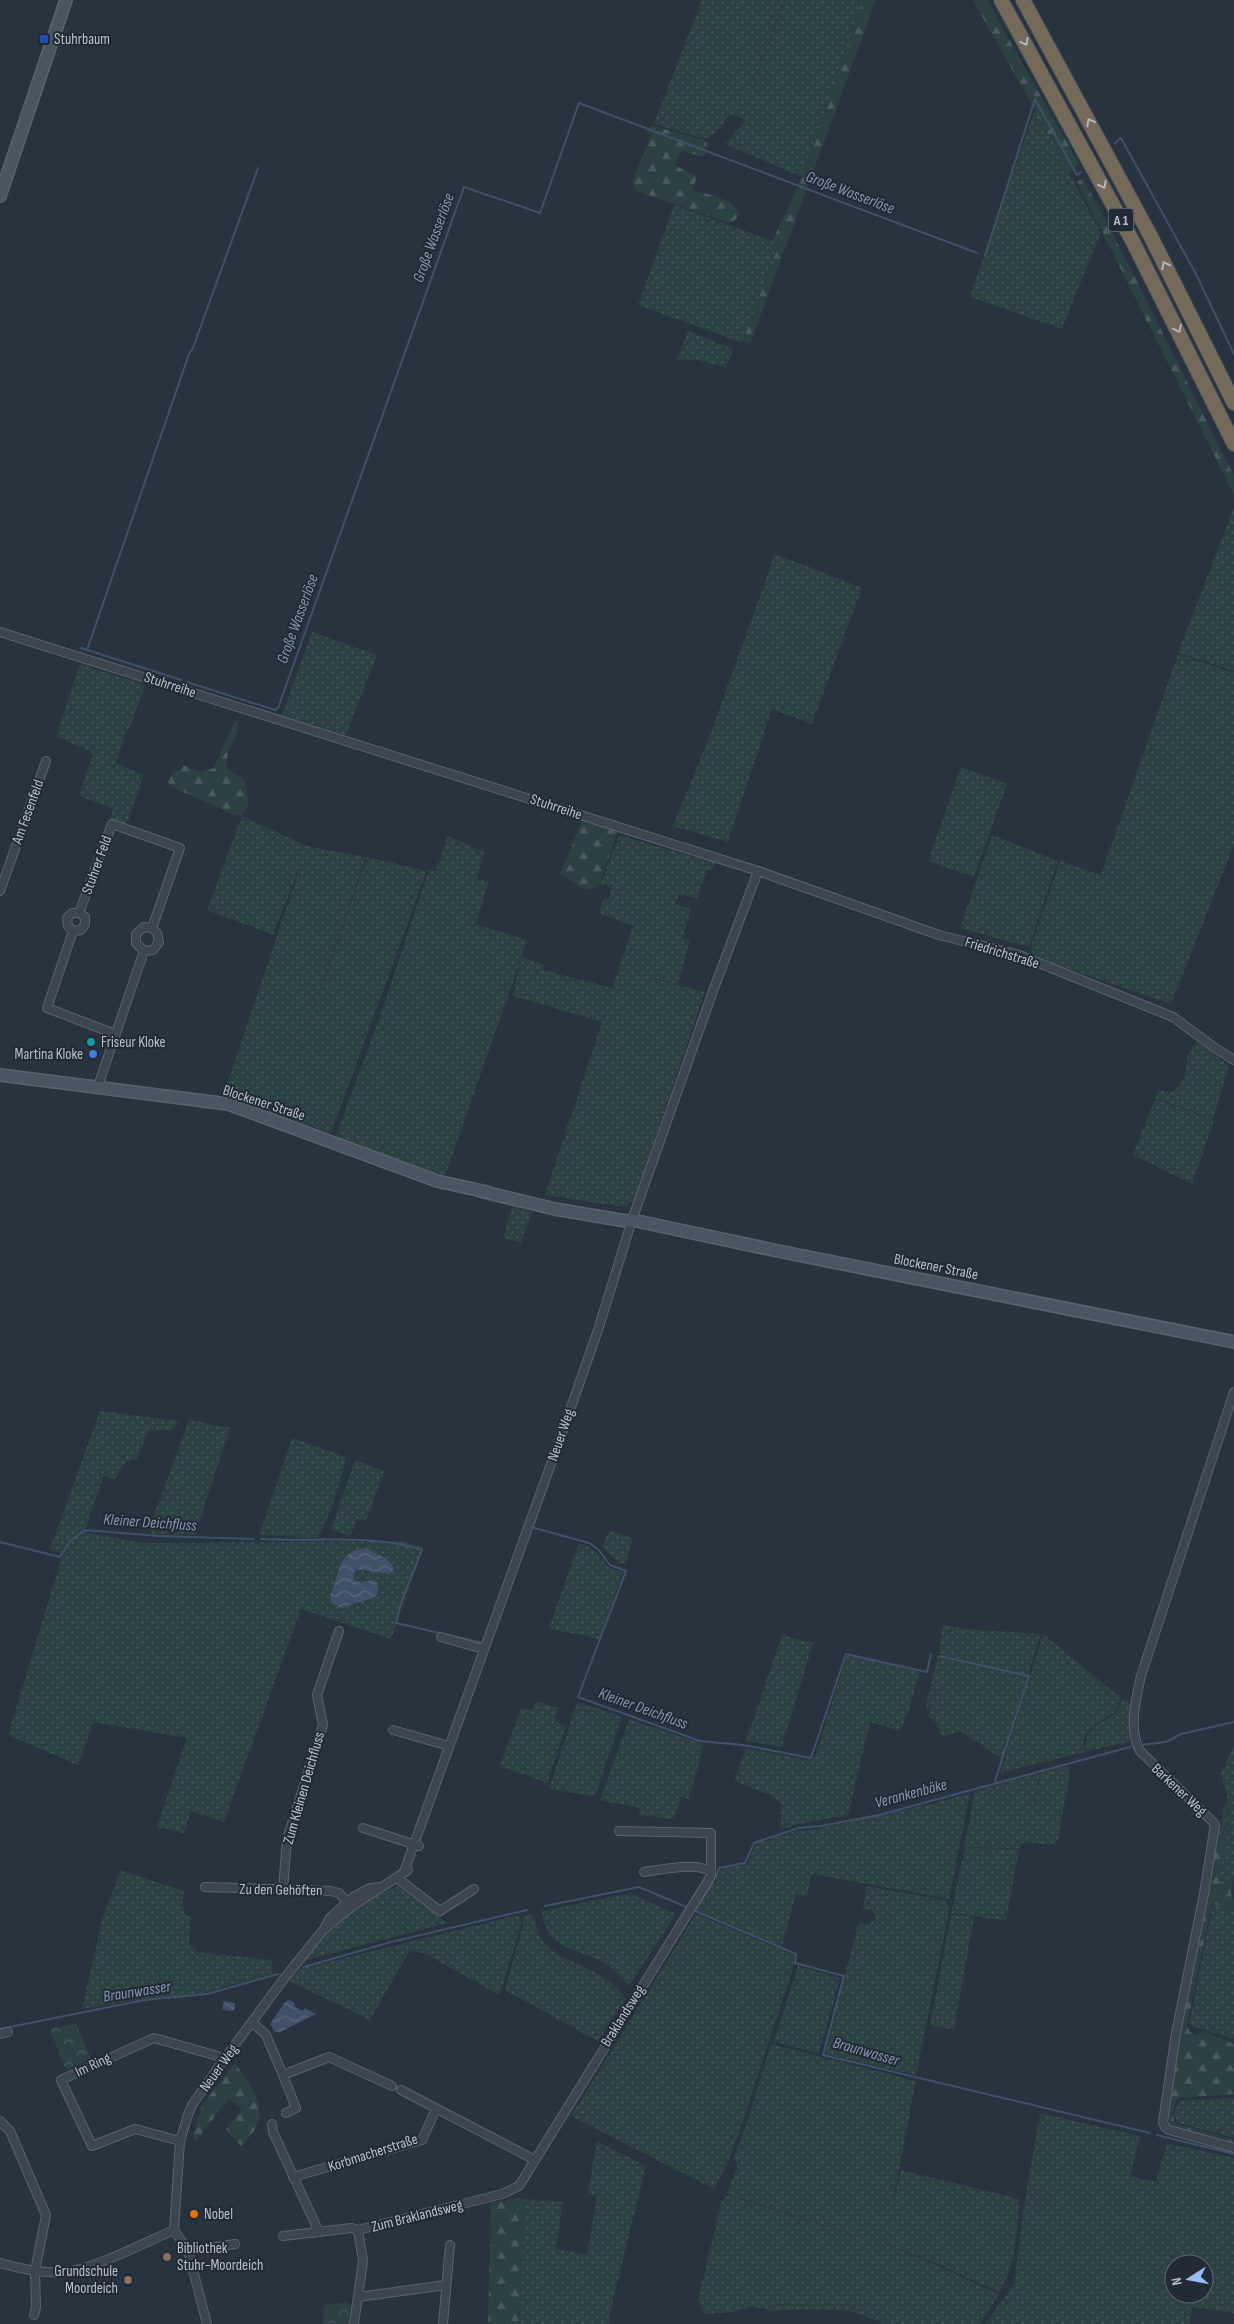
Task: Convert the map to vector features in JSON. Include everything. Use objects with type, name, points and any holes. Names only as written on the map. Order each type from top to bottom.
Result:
[{"type":"highway","name":"A 1","points":[[1001,0],[1132,240],[1234,444]]},
{"type":"highway","name":"A 1","points":[[1023,0],[1119,176],[1234,403]]},
{"type":"street","points":[[0,196],[66,0]]},
{"type":"street","name":"Stuhrreihe","points":[[0,632],[758,871]]},
{"type":"street","name":"Am Fesenfeld","points":[[0,891],[46,761]]},
{"type":"street","name":"Stuhrer Feld","points":[[79,913],[112,824],[180,848],[152,928],[157,932],[159,942],[153,950],[144,951],[98,1086]]},
{"type":"street","points":[[632,1220],[713,991],[758,871]]},
{"type":"street","name":"Friedrichstraße","points":[[758,871],[938,935],[1020,955],[1173,1017],[1234,1060]]},
{"type":"street","name":"Stuhrer Feld","points":[[72,913],[79,913],[85,917],[86,924],[81,930],[73,931],[68,926],[67,918],[72,913]]},
{"type":"street","points":[[144,951],[137,946],[136,934],[144,927],[152,928]]},
{"type":"street","name":"Stuhrer Feld","points":[[73,931],[47,1008],[115,1034]]},
{"type":"street","name":"Blockener Straße","points":[[0,1075],[228,1104],[437,1181],[480,1192],[599,1209],[627,1216],[632,1220],[783,1252],[1234,1342]]},
{"type":"street","name":"Neuer Weg","points":[[174,2230],[180,2141],[192,2105],[283,1980],[324,1929],[330,1918],[370,1888],[381,1887],[397,1878],[408,1870],[416,1858],[421,1827],[598,1330],[632,1220]]},
{"type":"street","name":"Barkener Weg","points":[[1234,1392],[1142,1676],[1134,1718],[1136,1741],[1140,1751],[1215,1824],[1204,1894],[1176,2033],[1163,2122],[1169,2130],[1234,2148]]},
{"type":"street","name":"Zum Kleinen Deichfluss","points":[[283,1890],[287,1839],[323,1726],[317,1695],[339,1631]]},
{"type":"street","points":[[441,1637],[485,1645]]},
{"type":"street","points":[[393,1730],[449,1746]]},
{"type":"street","points":[[363,1828],[417,1845]]},
{"type":"street","name":"Braklandsweg","points":[[533,2159],[703,1891],[711,1872],[711,1833],[619,1832]]},
{"type":"street","points":[[644,1872],[689,1867],[707,1868],[711,1872]]},
{"type":"street","points":[[397,1878],[440,1911],[474,1889]]},
{"type":"street","name":"Zu den Gehöften","points":[[205,1887],[331,1891],[339,1893],[349,1904]]},
{"type":"street","points":[[253,2023],[266,2035],[296,2108],[286,2113]]},
{"type":"street","name":"Im Ring","points":[[180,2141],[134,2129],[92,2146],[61,2080],[154,2038],[225,2058]]},
{"type":"street","points":[[283,2075],[329,2057],[392,2086]]},
{"type":"street","points":[[401,2090],[436,2110],[533,2159]]},
{"type":"street","name":"Korbmacherstraße","points":[[293,2177],[422,2140],[436,2110]]},
{"type":"street","points":[[0,2121],[10,2132],[46,2215],[35,2271],[36,2308],[34,2316]]},
{"type":"street","points":[[272,2124],[272,2132],[320,2232]]},
{"type":"street","name":"Zum Braklandsweg","points":[[283,2236],[352,2228],[358,2230],[502,2194],[519,2186],[533,2159]]},
{"type":"street","points":[[0,2263],[35,2271],[66,2272],[80,2269],[174,2230],[188,2252],[208,2324]]},
{"type":"street","points":[[354,2324],[362,2261],[358,2230]]},
{"type":"street","points":[[188,2252],[235,2244]]},
{"type":"street","points":[[444,2324],[450,2245]]},
{"type":"street","points":[[358,2297],[446,2285]]},
{"type":"green space","points":[[702,0],[784,0],[749,97],[785,0],[863,0],[802,177],[725,144],[745,121],[730,114],[716,132],[705,139],[654,124]]},
{"type":"green space","points":[[863,0],[876,0],[750,344],[743,341],[776,252],[773,240],[802,177]]},
{"type":"green space","points":[[973,0],[987,0],[1079,164],[1070,173]]},
{"type":"green space","points":[[1035,109],[1101,232],[1062,329],[970,297]]},
{"type":"green space","points":[[653,126],[704,140],[707,144],[703,157],[683,151],[675,161],[676,166],[697,176],[693,190],[720,198],[732,204],[739,214],[736,219],[729,223],[637,191],[633,186],[633,180],[651,135],[645,131],[646,128]]},
{"type":"green space","points":[[1083,178],[1129,265],[1234,476],[1234,495],[1077,182]]},
{"type":"green space","points":[[674,205],[773,241],[776,252],[743,341],[740,342],[638,305]]},
{"type":"green space","points":[[688,331],[733,349],[726,368],[698,360],[677,360]]},
{"type":"green space","points":[[1234,507],[1234,671],[1178,653]]},
{"type":"green space","points":[[775,554],[860,587],[861,590],[812,724],[772,709],[728,842],[673,826],[712,730]]},
{"type":"green space","points":[[312,632],[377,655],[346,735],[282,715]]},
{"type":"green space","points":[[1178,654],[1234,673],[1234,845],[1171,1004],[1040,959],[1032,952],[1031,946],[1060,861],[1101,875]]},
{"type":"green space","points":[[80,664],[145,685],[130,728],[126,731],[116,763],[144,775],[126,825],[110,819],[113,809],[79,796],[93,753],[56,736]]},
{"type":"green space","points":[[238,721],[237,733],[226,762],[227,768],[245,781],[249,805],[241,815],[235,815],[172,787],[168,782],[173,771],[181,770],[183,765],[199,772],[214,768],[234,723]]},
{"type":"green space","points":[[961,767],[1007,784],[974,877],[928,861]]},
{"type":"green space","points":[[242,816],[307,846],[366,857],[296,1059],[367,857],[427,871],[331,1133],[223,1096],[303,859],[273,935],[207,910]]},
{"type":"green space","points":[[582,821],[618,831],[600,883],[594,889],[585,890],[560,874]]},
{"type":"green space","points":[[619,835],[715,863],[712,870],[707,870],[697,899],[679,894],[676,904],[691,909],[683,938],[690,940],[678,984],[647,977],[705,992],[634,1200],[624,1207],[545,1195],[602,1022],[513,996],[520,962],[444,1179],[335,1138],[382,1011],[429,869],[436,871],[448,836],[484,852],[477,879],[489,881],[476,924],[527,940],[521,957],[544,965],[543,970],[612,988],[633,926],[599,913],[604,898],[608,900],[612,887],[601,883]]},
{"type":"green space","points":[[992,835],[1058,861],[1029,947],[960,928]]},
{"type":"green space","points":[[1197,1041],[1226,1064],[1228,1069],[1213,1119],[1155,1098],[1159,1090],[1172,1092],[1183,1080],[1188,1055]]},
{"type":"green space","points":[[1155,1099],[1214,1120],[1192,1184],[1133,1155]]},
{"type":"green space","points":[[512,1207],[532,1212],[521,1243],[503,1238]]},
{"type":"green space","points":[[100,1411],[180,1421],[172,1430],[148,1431],[136,1460],[131,1459],[123,1465],[115,1479],[104,1476],[85,1530],[69,1540],[61,1554],[50,1549]]},
{"type":"green space","points":[[189,1420],[230,1428],[195,1535],[153,1534],[149,1529]]},
{"type":"green space","points":[[292,1438],[346,1457],[330,1512],[316,1538],[259,1535]]},
{"type":"green space","points":[[355,1460],[384,1471],[366,1521],[358,1519],[350,1536],[331,1529]]},
{"type":"green space","points":[[609,1531],[633,1538],[626,1563],[619,1563],[602,1547]]},
{"type":"green space","points":[[84,1532],[144,1543],[399,1541],[423,1547],[391,1639],[301,1609],[224,1822],[191,1811],[184,1833],[157,1827],[187,1738],[93,1722],[78,1765],[8,1735],[61,1560],[71,1541]],"holes":[[[366,1548],[394,1569],[390,1574],[355,1569],[354,1580],[359,1582],[367,1580],[374,1598],[347,1606],[330,1595],[341,1564],[345,1558],[357,1550]]]},
{"type":"green space","points":[[579,1543],[593,1549],[609,1567],[623,1572],[599,1640],[549,1628]]},
{"type":"green space","points":[[943,1625],[967,1629],[1041,1634],[1002,1759],[960,1731],[942,1737],[937,1724],[928,1716],[932,1697],[928,1710],[926,1704],[938,1656],[1026,1676],[939,1654]]},
{"type":"green space","points":[[1043,1634],[1121,1698],[1115,1711],[1087,1732],[1083,1745],[1088,1751],[1000,1773]]},
{"type":"green space","points":[[782,1635],[813,1643],[782,1747],[746,1741]]},
{"type":"green space","points":[[851,1655],[920,1671],[908,1713],[900,1731],[870,1722],[848,1815],[798,1824],[780,1830],[782,1804],[770,1795],[734,1781],[746,1748],[807,1760],[815,1756],[847,1656]]},
{"type":"green space","points":[[1124,1699],[1130,1702],[1131,1707],[1131,1741],[1090,1751],[1085,1746],[1092,1728],[1116,1712]]},
{"type":"green space","points":[[536,1701],[558,1708],[555,1721],[566,1726],[547,1783],[500,1766],[521,1708],[532,1710]]},
{"type":"green space","points":[[577,1702],[622,1716],[595,1796],[549,1789]]},
{"type":"green space","points":[[629,1719],[704,1744],[689,1799],[681,1797],[674,1819],[638,1815],[640,1808],[600,1800]]},
{"type":"green space","points":[[1234,1745],[1234,1876],[1226,1886],[1221,1884],[1219,1879],[1227,1838],[1228,1818],[1228,1800],[1221,1774]]},
{"type":"green space","points":[[1067,1766],[1070,1773],[1058,1840],[1055,1843],[1026,1843],[1021,1844],[1020,1848],[964,1847],[975,1791],[1040,1773],[1034,1809],[1041,1773]]},
{"type":"green space","points":[[970,1793],[949,1899],[812,1874],[807,1896],[796,1894],[782,1947],[697,1910],[718,1878],[719,1870],[747,1864],[756,1844],[795,1831],[817,1829],[931,1804]]},
{"type":"green space","points":[[1228,1800],[1227,1838],[1219,1879],[1221,1884],[1226,1886],[1234,1876],[1231,1893],[1234,1900],[1234,1912],[1212,1903],[1187,2025],[1190,2032],[1195,2035],[1203,2031],[1234,2044],[1234,2094],[1179,2098],[1175,2106],[1174,2121],[1177,2124],[1234,2140],[1234,2147],[1171,2128],[1167,2120],[1178,2031],[1217,1823],[1221,1826],[1223,1808]]},
{"type":"green space","points":[[965,1848],[1019,1849],[1006,1921],[951,1913]]},
{"type":"green space","points":[[121,1870],[184,1891],[182,1905],[185,1914],[191,1917],[189,1943],[198,1952],[272,1960],[272,1974],[207,1992],[184,1996],[147,1998],[82,2009],[102,1920]]},
{"type":"green space","points":[[400,1885],[447,1923],[306,1960],[323,1937],[358,1904]]},
{"type":"green space","points":[[867,1886],[945,1900],[948,1903],[949,1912],[916,2075],[825,2054],[859,1921],[863,1924],[869,1924],[875,1919],[874,1913],[870,1909],[862,1910]]},
{"type":"green space","points":[[630,1893],[676,1914],[629,1986],[607,1964],[572,1950],[556,1940],[549,1933],[542,1911]]},
{"type":"green space","points":[[1213,1902],[1234,1912],[1234,2039],[1189,2025]]},
{"type":"green space","points":[[530,1914],[534,1916],[539,1935],[546,1945],[556,1953],[606,1979],[617,1988],[625,1999],[598,2041],[505,1990],[523,1925],[523,1917]]},
{"type":"green space","points":[[696,1914],[794,1955],[793,1969],[740,2130],[729,2160],[714,2189],[571,2116]]},
{"type":"green space","points":[[951,1914],[974,1917],[954,2030],[930,2025]]},
{"type":"green space","points":[[518,1915],[522,1922],[500,1994],[424,1953],[410,1951],[370,2020],[289,1981],[300,1969]]},
{"type":"green space","points":[[798,1966],[840,1978],[819,2054],[774,2041]]},
{"type":"green space","points":[[76,2023],[91,2059],[66,2070],[50,2029]]},
{"type":"green space","points":[[771,2044],[916,2081],[892,2206],[901,2170],[1019,2199],[1017,2235],[1013,2259],[1005,2282],[999,2292],[923,2258],[879,2242],[923,2259],[999,2294],[980,2324],[886,2324],[850,2311],[808,2309],[774,2311],[751,2306],[733,2312],[704,2314],[698,2300],[721,2203],[727,2195],[876,2241],[727,2194],[736,2170],[738,2170],[734,2157]]},
{"type":"green space","points":[[235,2063],[250,2086],[258,2104],[259,2112],[255,2129],[241,2146],[226,2129],[242,2109],[228,2099],[196,2141],[193,2139],[193,2135],[202,2105]]},
{"type":"green space","points":[[1234,2098],[1234,2138],[1176,2122],[1176,2110],[1181,2100]]},
{"type":"green space","points":[[1040,2113],[1140,2136],[1130,2176],[1156,2182],[1167,2143],[1234,2158],[1234,2313],[1192,2307],[1190,2324],[985,2324],[1014,2284],[1025,2199]]},
{"type":"green space","points":[[596,2141],[646,2166],[609,2317],[610,2324],[519,2324],[525,2199],[563,2202],[556,2249],[587,2255],[597,2196],[588,2195]]},
{"type":"green space","points":[[518,2198],[525,2199],[519,2324],[488,2324],[491,2203]]},
{"type":"green space","points":[[346,2302],[351,2306],[349,2324],[322,2324],[325,2305]]},
{"type":"water","points":[[366,1548],[390,1562],[394,1569],[390,1574],[355,1569],[354,1580],[359,1582],[373,1580],[377,1583],[378,1593],[374,1598],[341,1608],[332,1603],[330,1595],[341,1564],[349,1554]]},
{"type":"water","points":[[289,2000],[295,2003],[294,2006],[302,2011],[305,2008],[316,2014],[280,2032],[275,2032],[270,2024],[285,2002]]},
{"type":"water","points":[[224,2001],[235,2003],[233,2011],[222,2010]]},
{"type":"waterway","name":"Große Wasserlöse","points":[[985,256],[1035,99],[1077,175],[1081,172]]},
{"type":"waterway","name":"Große Wasserlöse","points":[[187,682],[275,710],[278,708],[464,187],[540,213],[579,103],[977,253]]},
{"type":"waterway","name":"Große Wasserlöse","points":[[1115,143],[1121,138],[1196,274],[1234,354]]},
{"type":"waterway","points":[[87,650],[189,354],[193,348],[258,168]]},
{"type":"waterway","name":"Große Wasserlöse","points":[[81,648],[181,680]]},
{"type":"waterway","name":"Kleiner Deichfluss","points":[[531,1527],[589,1543],[598,1549],[610,1565],[626,1571],[578,1697],[700,1741],[743,1745],[811,1758],[846,1654],[927,1672],[931,1654]]},
{"type":"waterway","name":"Kleiner Deichfluss","points":[[0,1542],[60,1557],[70,1541],[85,1530],[159,1536],[253,1539]]},
{"type":"waterway","name":"Kleiner Deichfluss","points":[[261,1539],[364,1540],[403,1545],[422,1550],[401,1603],[396,1623],[483,1643]]},
{"type":"waterway","name":"Kleiner Deichfluss","points":[[940,1656],[1029,1676],[995,1781]]},
{"type":"waterway","name":"Verankenbäke","points":[[1141,1745],[1166,1742],[1181,1734],[1234,1722]]},
{"type":"waterway","name":"Verankenbäke","points":[[716,1878],[719,1868],[745,1863],[754,1843],[798,1828],[821,1826],[879,1815],[1130,1747]]},
{"type":"waterway","name":"Verankenbäke","points":[[695,1911],[713,1883]]},
{"type":"waterway","name":"Braunwasser","points":[[545,1906],[639,1887],[689,1908]]},
{"type":"waterway","name":"Braunwasser","points":[[304,1967],[391,1942],[527,1910]]},
{"type":"waterway","name":"Braunwasser","points":[[693,1910],[796,1954],[795,1963],[844,1976],[823,2055],[1150,2133]]},
{"type":"waterway","name":"Braunwasser","points":[[0,2029],[144,2000],[207,1994],[278,1974]]},
{"type":"waterway","name":"Braunwasser","points":[[1157,2135],[1234,2154]]},
{"type":"place","name":"Stuhrbaum","points":[[44,39]]},
{"type":"place","name":"Friseur Kloke","points":[[91,1042]]},
{"type":"place","name":"Martina Kloke","points":[[93,1054]]},
{"type":"place","name":"Nobel","points":[[194,2214]]},
{"type":"place","name":"Bibliothek Stuhr-Moordeich","points":[[167,2257]]},
{"type":"place","name":"Grundschule Moordeich","points":[[128,2280]]}]
